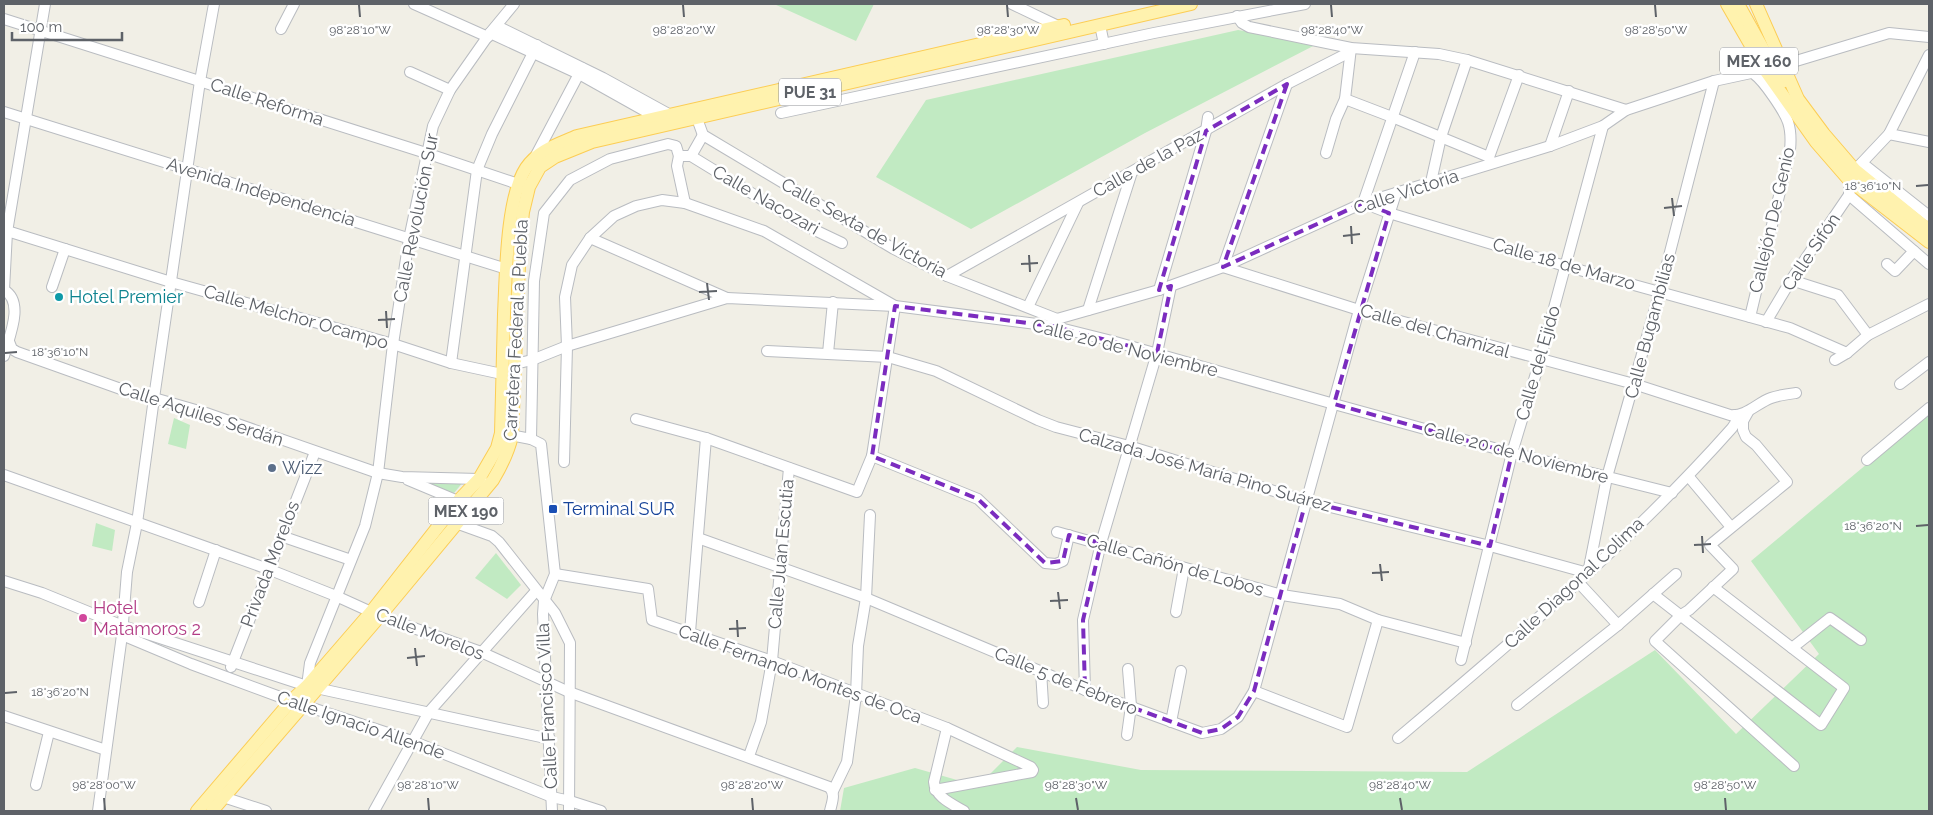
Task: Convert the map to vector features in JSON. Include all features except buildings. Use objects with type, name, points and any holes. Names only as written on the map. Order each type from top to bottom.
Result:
[{"type":"main road","name":"Carretera Federal a Puebla","points":[[303,705],[313,687],[470,507],[497,448],[507,435],[515,364],[512,271],[513,205],[535,158],[553,146],[578,136],[643,126],[1060,30],[1159,4]]},
{"type":"main road","name":"Carretera Federal a Puebla","points":[[1060,30],[1100,25],[1191,4]]},
{"type":"main road","name":"MEX 160","points":[[1727,4],[1760,72],[1816,142],[1929,230]]},
{"type":"main road","name":"MEX 160","points":[[1738,4],[1768,58],[1824,134],[1855,171],[1929,242]]},
{"type":"main road","points":[[1756,4],[1798,99]]},
{"type":"main road","name":"Carretera Federal a Puebla","points":[[523,186],[540,167],[555,156],[643,126]]},
{"type":"main road","name":"Carretera Federal a Puebla","points":[[507,435],[502,374],[512,271]]},
{"type":"main road","name":"Carretera Federal a Puebla","points":[[375,614],[458,500],[483,482]]},
{"type":"main road","name":"Carretera Federal a Puebla","points":[[290,701],[313,687]]},
{"type":"main road","name":"MEX 190","points":[[212,811],[218,795],[290,701]]},
{"type":"main road","name":"MEX 190","points":[[196,811],[218,795],[303,705]]},
{"type":"street","points":[[4,356],[15,305],[10,294],[4,290],[5,231],[45,4]]},
{"type":"street","points":[[98,811],[122,630],[126,572],[137,523],[200,81],[214,4]]},
{"type":"street","points":[[280,29],[294,4]]},
{"type":"street","points":[[414,4],[535,49],[580,71],[669,120]]},
{"type":"street","name":"Calle Revolución Sur","points":[[313,687],[310,662],[365,526],[378,472],[409,239],[433,126],[450,90],[514,4]]},
{"type":"street","points":[[1012,4],[1060,30]]},
{"type":"street","points":[[781,113],[1237,16],[1305,4]]},
{"type":"street","points":[[1237,16],[1242,23],[1249,27],[1351,50],[1439,54],[1467,60],[1626,110]]},
{"type":"street","name":"Calle Reforma","points":[[4,19],[426,153],[523,186]]},
{"type":"street","points":[[1100,25],[1104,44]]},
{"type":"street","points":[[1796,60],[1889,33],[1929,37]]},
{"type":"street","points":[[451,363],[476,170],[535,49]]},
{"type":"street","points":[[1326,153],[1336,119],[1345,99],[1351,50]]},
{"type":"street","name":"Calle de la Paz","points":[[947,276],[1286,84],[1351,50]]},
{"type":"street","points":[[1363,204],[1415,52]]},
{"type":"street","points":[[1929,55],[1888,134],[1855,171],[1929,216]]},
{"type":"street","points":[[1430,182],[1441,137],[1467,60]]},
{"type":"street","points":[[535,158],[580,71]]},
{"type":"street","points":[[410,72],[450,90]]},
{"type":"street","name":"Calle Victoria","points":[[1054,323],[1088,310],[1159,290],[1223,267],[1363,204],[1490,161],[1550,146],[1603,126],[1626,110],[1714,81],[1760,72]]},
{"type":"street","name":"Callejón De Genio","points":[[1750,317],[1790,150],[1791,135],[1788,120],[1763,82],[1760,72]]},
{"type":"street","points":[[1345,99],[1441,137],[1490,161],[1519,75]]},
{"type":"street","name":"Calle Bugambilias","points":[[1588,573],[1607,477],[1660,291],[1714,81]]},
{"type":"street","points":[[1223,267],[1286,84]]},
{"type":"street","points":[[1550,146],[1569,91]]},
{"type":"street","name":"Avenida Independencia","points":[[4,112],[512,271]]},
{"type":"street","points":[[679,156],[691,156],[703,135],[695,114]]},
{"type":"street","points":[[1159,290],[1206,131],[1208,117]]},
{"type":"street","name":"Calle del Ejido","points":[[1461,660],[1512,453],[1540,360],[1603,126]]},
{"type":"street","points":[[1888,134],[1929,142]]},
{"type":"street","name":"Calle Sexta de Victoria","points":[[703,135],[894,250],[947,276],[1028,306],[1054,323]]},
{"type":"street","points":[[532,438],[534,281],[544,213],[570,180],[610,159],[668,144],[676,146],[679,156],[677,166],[685,203]]},
{"type":"street","name":"Calle Nacozari","points":[[691,156],[802,224],[842,243]]},
{"type":"street","name":"Calle Sifón","points":[[1766,322],[1791,280],[1849,195],[1855,171]]},
{"type":"street","points":[[1088,310],[1132,172]]},
{"type":"street","name":"Calle 5 de Febrero","points":[[698,538],[866,598],[1085,690],[1170,722],[1202,733],[1221,729],[1238,717],[1254,691],[1359,310],[1396,193]]},
{"type":"street","points":[[1849,195],[1929,264]]},
{"type":"street","points":[[564,462],[567,346],[565,297],[572,265],[590,238],[614,216],[636,206],[662,200],[685,203],[764,232],[895,306],[872,456],[857,492],[706,438],[636,419]]},
{"type":"street","points":[[1028,306],[1078,203]]},
{"type":"street","name":"Calle 18 de Marzo","points":[[1363,204],[1565,266],[1790,328],[1847,353]]},
{"type":"street","name":"Calle Melchor Ocampo","points":[[5,231],[171,282],[394,344],[451,363],[502,374]]},
{"type":"street","points":[[590,238],[727,298]]},
{"type":"street","points":[[52,287],[65,249]]},
{"type":"street","points":[[1886,264],[1895,271],[1914,251]]},
{"type":"street","name":"Calle del Chamizal","points":[[1223,267],[1359,310],[1634,384],[1735,416]]},
{"type":"street","points":[[1791,280],[1838,295],[1868,335]]},
{"type":"street","points":[[1085,690],[1083,620],[1101,543],[1157,353],[1171,286]]},
{"type":"street","name":"Calle 20 de Noviembre","points":[[515,364],[532,360],[567,346],[727,298],[895,306],[1054,323],[1512,453],[1672,493]]},
{"type":"street","points":[[828,353],[833,302]]},
{"type":"street","points":[[1835,360],[1847,353],[1868,335],[1929,304]]},
{"type":"street","name":"Calle Aquiles Serdán","points":[[8,339],[12,349],[17,352],[146,398],[154,398],[206,413],[315,452],[378,472],[402,477],[483,482]]},
{"type":"street","name":"Calzada José María Pino Suárez","points":[[767,350],[888,357],[936,370],[1056,427],[1129,446],[1306,501],[1490,546],[1588,573]]},
{"type":"street","points":[[1900,384],[1929,362]]},
{"type":"street","points":[[1735,416],[1748,412],[1769,398],[1796,393]]},
{"type":"street","points":[[1748,412],[1743,422],[1743,430],[1746,437],[1756,445],[1787,482],[1710,545],[1733,569],[1689,610],[1681,615],[1655,642],[1794,766]]},
{"type":"street","points":[[1867,460],[1927,413]]},
{"type":"street","name":"Calle Diagonal Colima","points":[[1398,738],[1579,583],[1688,477],[1732,428],[1736,422],[1735,416]]},
{"type":"street","points":[[507,435],[532,438],[540,444],[555,574],[544,601]]},
{"type":"street","points":[[690,632],[706,438]]},
{"type":"street","name":"Privada Morelos","points":[[228,677],[268,568],[315,452]]},
{"type":"street","name":"Calle Cañón de Lobos","points":[[872,456],[978,499],[1046,562],[1056,564],[1063,561],[1069,535],[1282,595],[1340,604],[1378,620],[1466,643]]},
{"type":"street","name":"Calle Juan Escutia","points":[[749,756],[761,722],[772,661],[789,468]]},
{"type":"street","name":"Calle Morelos","points":[[4,475],[268,568],[375,614],[481,652],[569,692],[749,756],[762,764],[829,787],[833,791]]},
{"type":"street","name":"Calle Aquiles Serdán","points":[[402,477],[458,500],[470,507]]},
{"type":"street","points":[[1688,477],[1732,527]]},
{"type":"street","points":[[830,811],[834,797],[833,791],[847,762],[856,694],[858,646],[866,598],[870,515]]},
{"type":"street","name":"Calle Francisco Villa","points":[[456,524],[492,536],[499,542],[555,614],[570,643],[570,806]]},
{"type":"street","points":[[1057,532],[1069,535]]},
{"type":"street","points":[[281,536],[351,560]]},
{"type":"street","points":[[199,602],[216,550]]},
{"type":"street","points":[[1176,612],[1184,568]]},
{"type":"street","name":"Calle Fernando Montes de Oca","points":[[555,574],[648,589],[652,620],[772,661],[947,728],[1033,770],[1032,772],[935,790]]},
{"type":"street","points":[[1517,705],[1618,625],[1676,574]]},
{"type":"street","name":"Calle Ignacio Allende","points":[[4,581],[42,593],[191,664],[290,701],[412,741],[570,806],[601,811]]},
{"type":"street","points":[[1579,583],[1618,625]]},
{"type":"street","points":[[1653,594],[1821,725],[1844,688],[1713,587]]},
{"type":"street","points":[[374,811],[429,712],[536,591]]},
{"type":"street","name":"Calle Francisco Villa","points":[[544,601],[552,811]]},
{"type":"street","points":[[1792,648],[1830,618],[1861,640]]},
{"type":"street","points":[[1254,691],[1347,727],[1378,620]]},
{"type":"street","points":[[122,630],[197,650],[232,663],[313,687],[550,739]]},
{"type":"street","points":[[191,664],[197,650]]},
{"type":"street","points":[[1127,735],[1131,706],[1128,669]]},
{"type":"street","points":[[1041,671],[1043,703]]},
{"type":"street","points":[[1170,722],[1181,671]]},
{"type":"street","points":[[4,716],[106,750]]},
{"type":"street","points":[[947,728],[934,782],[935,790],[964,811]]},
{"type":"street","points":[[36,786],[49,732]]},
{"type":"street","points":[[218,795],[266,811]]},
{"type":"highlighted area","points":[[1287,84],[1223,267],[1363,203],[1389,213],[1334,404],[1512,453],[1490,546],[1306,501],[1254,691],[1238,717],[1221,729],[1202,733],[1085,690],[1083,620],[1101,543],[1069,535],[1063,561],[1045,563],[978,499],[872,456],[895,306],[1052,326],[1157,353],[1171,286],[1159,290],[1206,131]]},
{"type":"green space","points":[[774,4],[874,4],[856,41]]},
{"type":"green space","points":[[1238,30],[1319,43],[1145,133],[971,229],[876,177],[926,100]]},
{"type":"green space","points":[[1929,412],[1929,811],[840,811],[844,788],[915,768],[978,786],[1017,747],[1141,770],[1467,772],[1655,650],[1736,734],[1819,654],[1751,561]]},
{"type":"green space","points":[[174,418],[190,425],[186,449],[168,444]]},
{"type":"green space","points":[[416,480],[464,481],[454,493]]},
{"type":"green space","points":[[96,523],[115,530],[112,551],[92,546]]},
{"type":"green space","points":[[496,553],[521,585],[507,599],[475,578]]},
{"type":"place","name":"Hotel Premier","points":[[59,297]]},
{"type":"place","name":"Wizz","points":[[272,468]]},
{"type":"place","name":"Terminal SUR","points":[[553,509]]},
{"type":"place","name":"Hotel Matamoros 2","points":[[83,618]]}]
